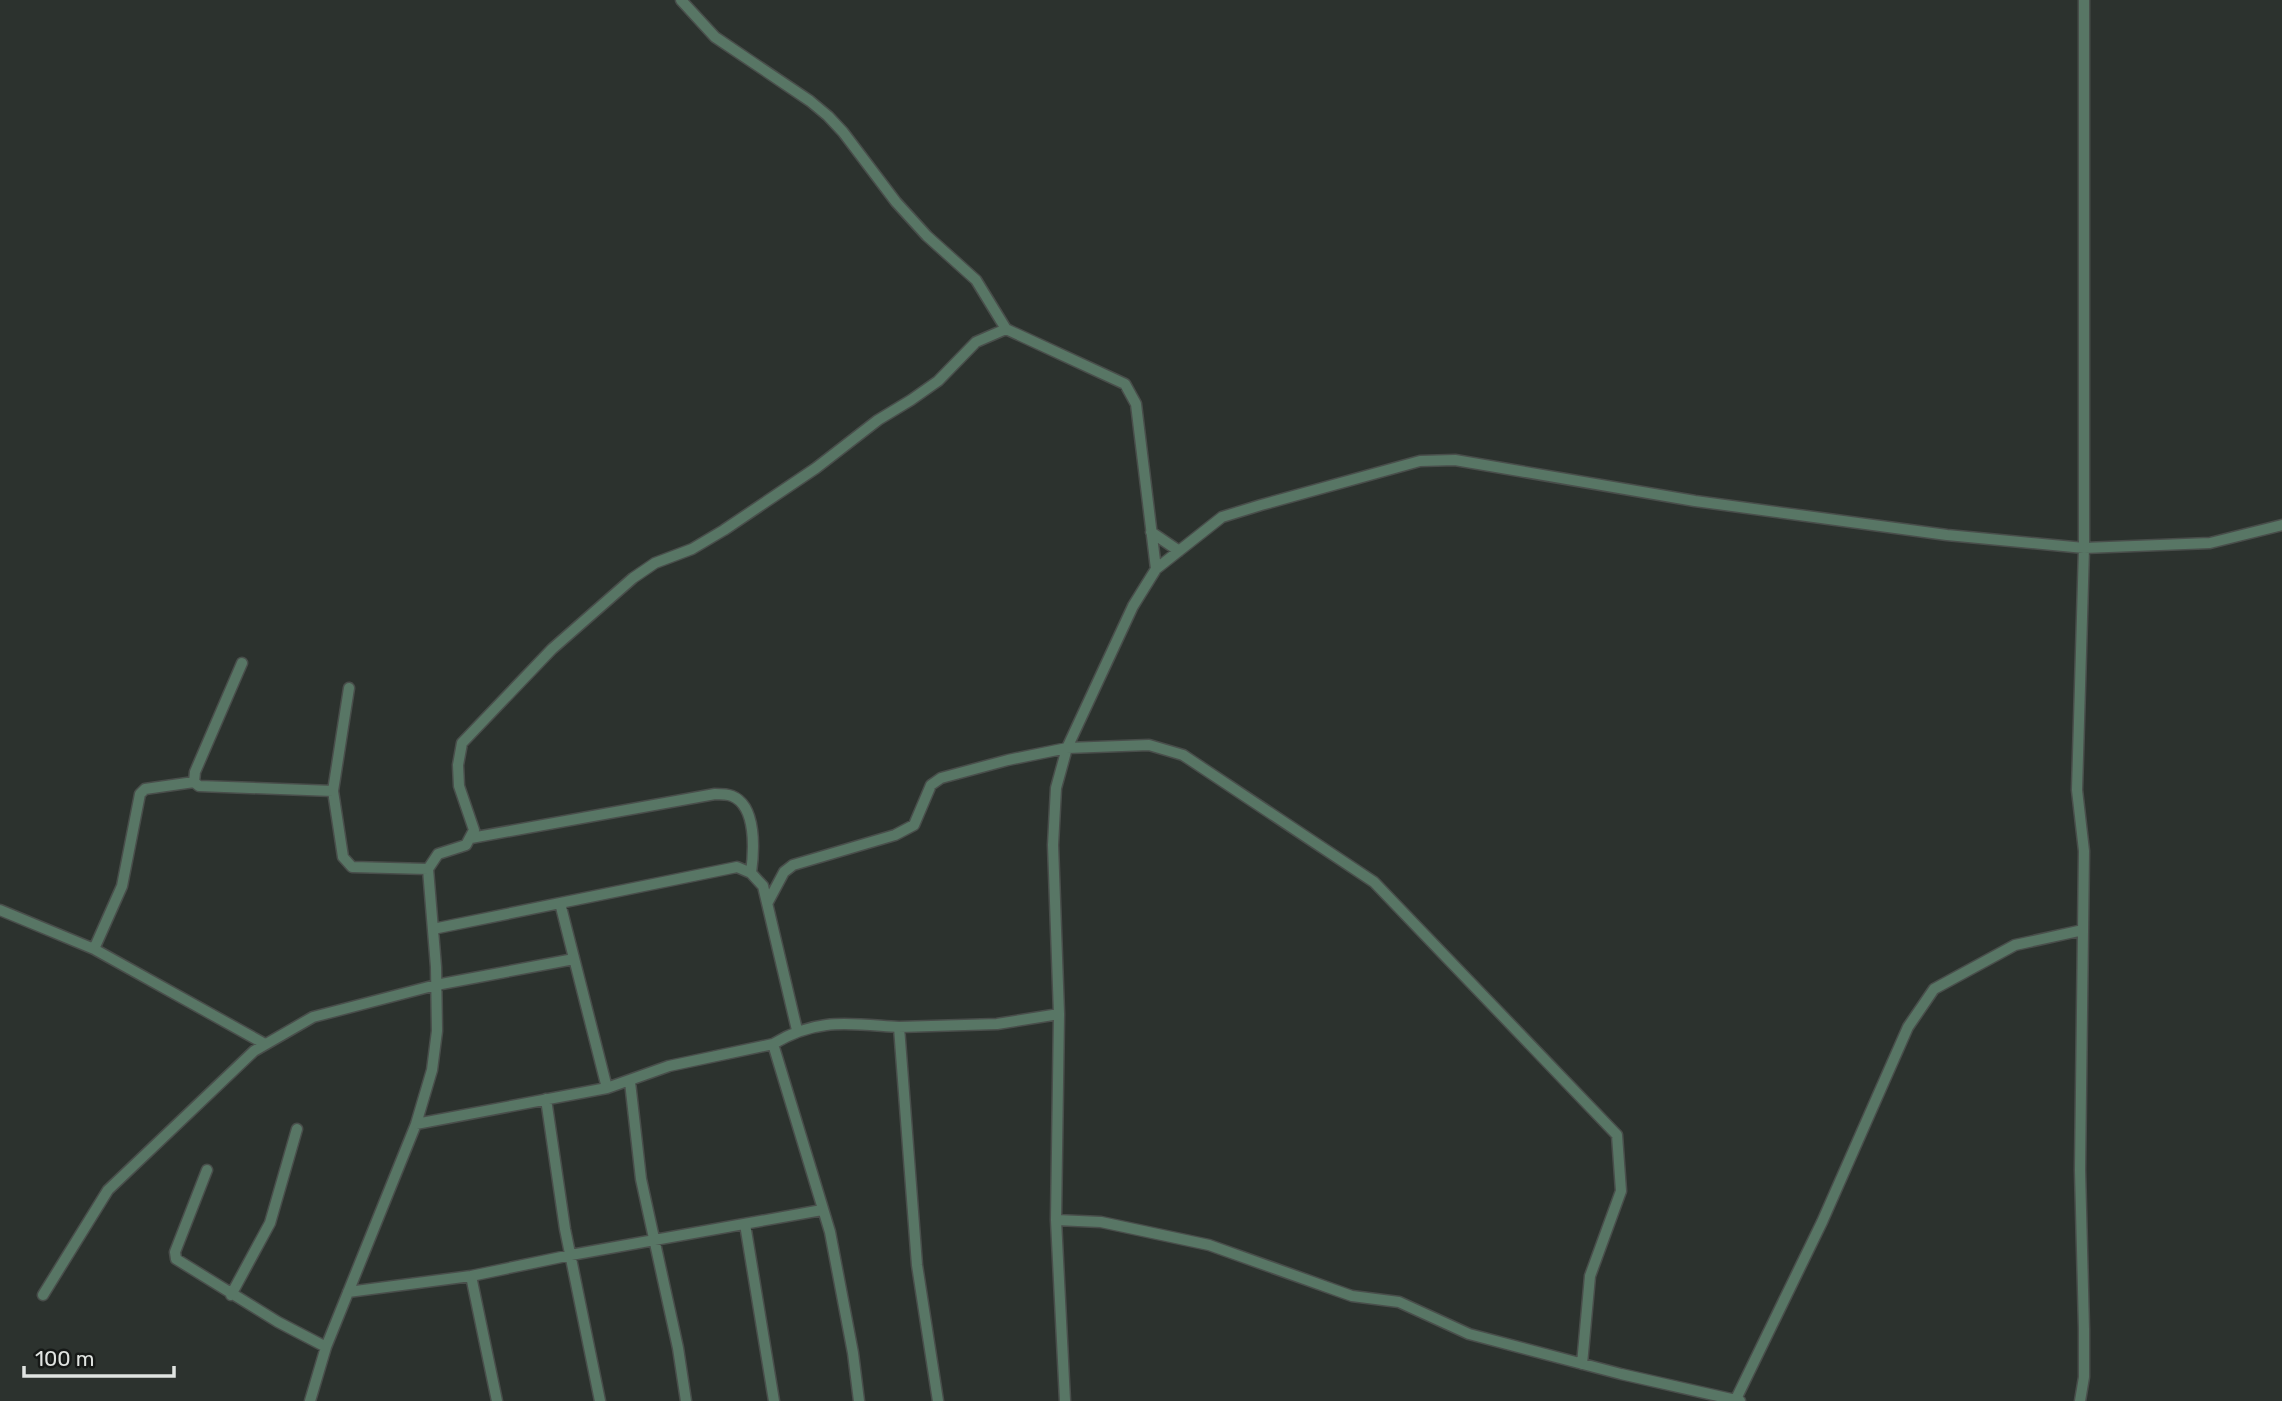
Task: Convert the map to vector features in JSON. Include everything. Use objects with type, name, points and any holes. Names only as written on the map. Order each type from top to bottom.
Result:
[{"type":"street","points":[[681,0],[715,37],[810,101],[843,132],[904,211],[927,236],[976,280],[1006,329],[1125,384],[1132,393],[1138,415],[1156,569]]},
{"type":"street","points":[[2080,1401],[2084,1377],[2080,1170],[2084,851],[2077,790],[2084,548],[2084,0]]},
{"type":"street","points":[[310,1401],[326,1348],[416,1124],[432,1070],[437,1031],[428,869],[439,855],[466,845],[474,830],[459,786],[457,765],[462,743],[552,649],[633,578],[655,563],[692,549],[724,530],[937,381],[976,342],[1006,329]]},
{"type":"street","points":[[1065,1401],[1056,1220],[1059,1014],[1053,845],[1055,788],[1066,748],[1133,606],[1156,569],[1222,517],[1420,461],[1455,460],[1695,501],[1947,536],[2084,548],[2210,543],[2282,525]]},
{"type":"street","points":[[1152,532],[1179,551]]},
{"type":"street","points":[[194,782],[195,772],[242,663]]},
{"type":"street","points":[[349,688],[333,791],[343,857],[352,867],[428,869]]},
{"type":"street","points":[[768,902],[784,872],[793,865],[895,835],[914,825],[931,785],[941,778],[1007,760],[1066,748],[1149,745],[1183,755],[1374,882],[1617,1135],[1621,1191],[1590,1276],[1582,1364]]},
{"type":"street","points":[[94,949],[122,886],[140,794],[145,789],[194,782],[199,786],[333,791]]},
{"type":"street","points":[[471,838],[715,794],[733,796],[746,809],[752,827],[754,849],[751,873]]},
{"type":"street","points":[[433,929],[737,867],[751,873],[763,886],[797,1030]]},
{"type":"street","points":[[560,903],[607,1088]]},
{"type":"street","points":[[0,910],[94,949],[265,1044]]},
{"type":"street","points":[[1056,1220],[1101,1222],[1209,1245],[1352,1296],[1399,1302],[1469,1334],[1737,1401],[1822,1222],[1908,1027],[1934,989],[2015,945],[2083,930]]},
{"type":"street","points":[[43,1295],[108,1189],[254,1051],[265,1044],[313,1017],[436,985],[574,959]]},
{"type":"street","points":[[416,1124],[607,1088],[669,1066],[773,1044],[797,1030],[819,1024],[899,1027],[997,1024],[1059,1014]]},
{"type":"street","points":[[899,1027],[916,1265],[938,1401]]},
{"type":"street","points":[[773,1044],[830,1232],[853,1353],[859,1401]]},
{"type":"street","points":[[630,1082],[641,1179],[678,1348],[686,1401]]},
{"type":"street","points":[[547,1099],[571,1255],[600,1401]]},
{"type":"street","points":[[231,1295],[270,1223],[297,1129]]},
{"type":"street","points":[[207,1170],[174,1252],[176,1259],[231,1295],[326,1348]]},
{"type":"street","points":[[348,1292],[471,1276],[571,1255],[822,1210]]},
{"type":"street","points":[[745,1224],[774,1401]]},
{"type":"street","points":[[471,1276],[496,1401]]}]
